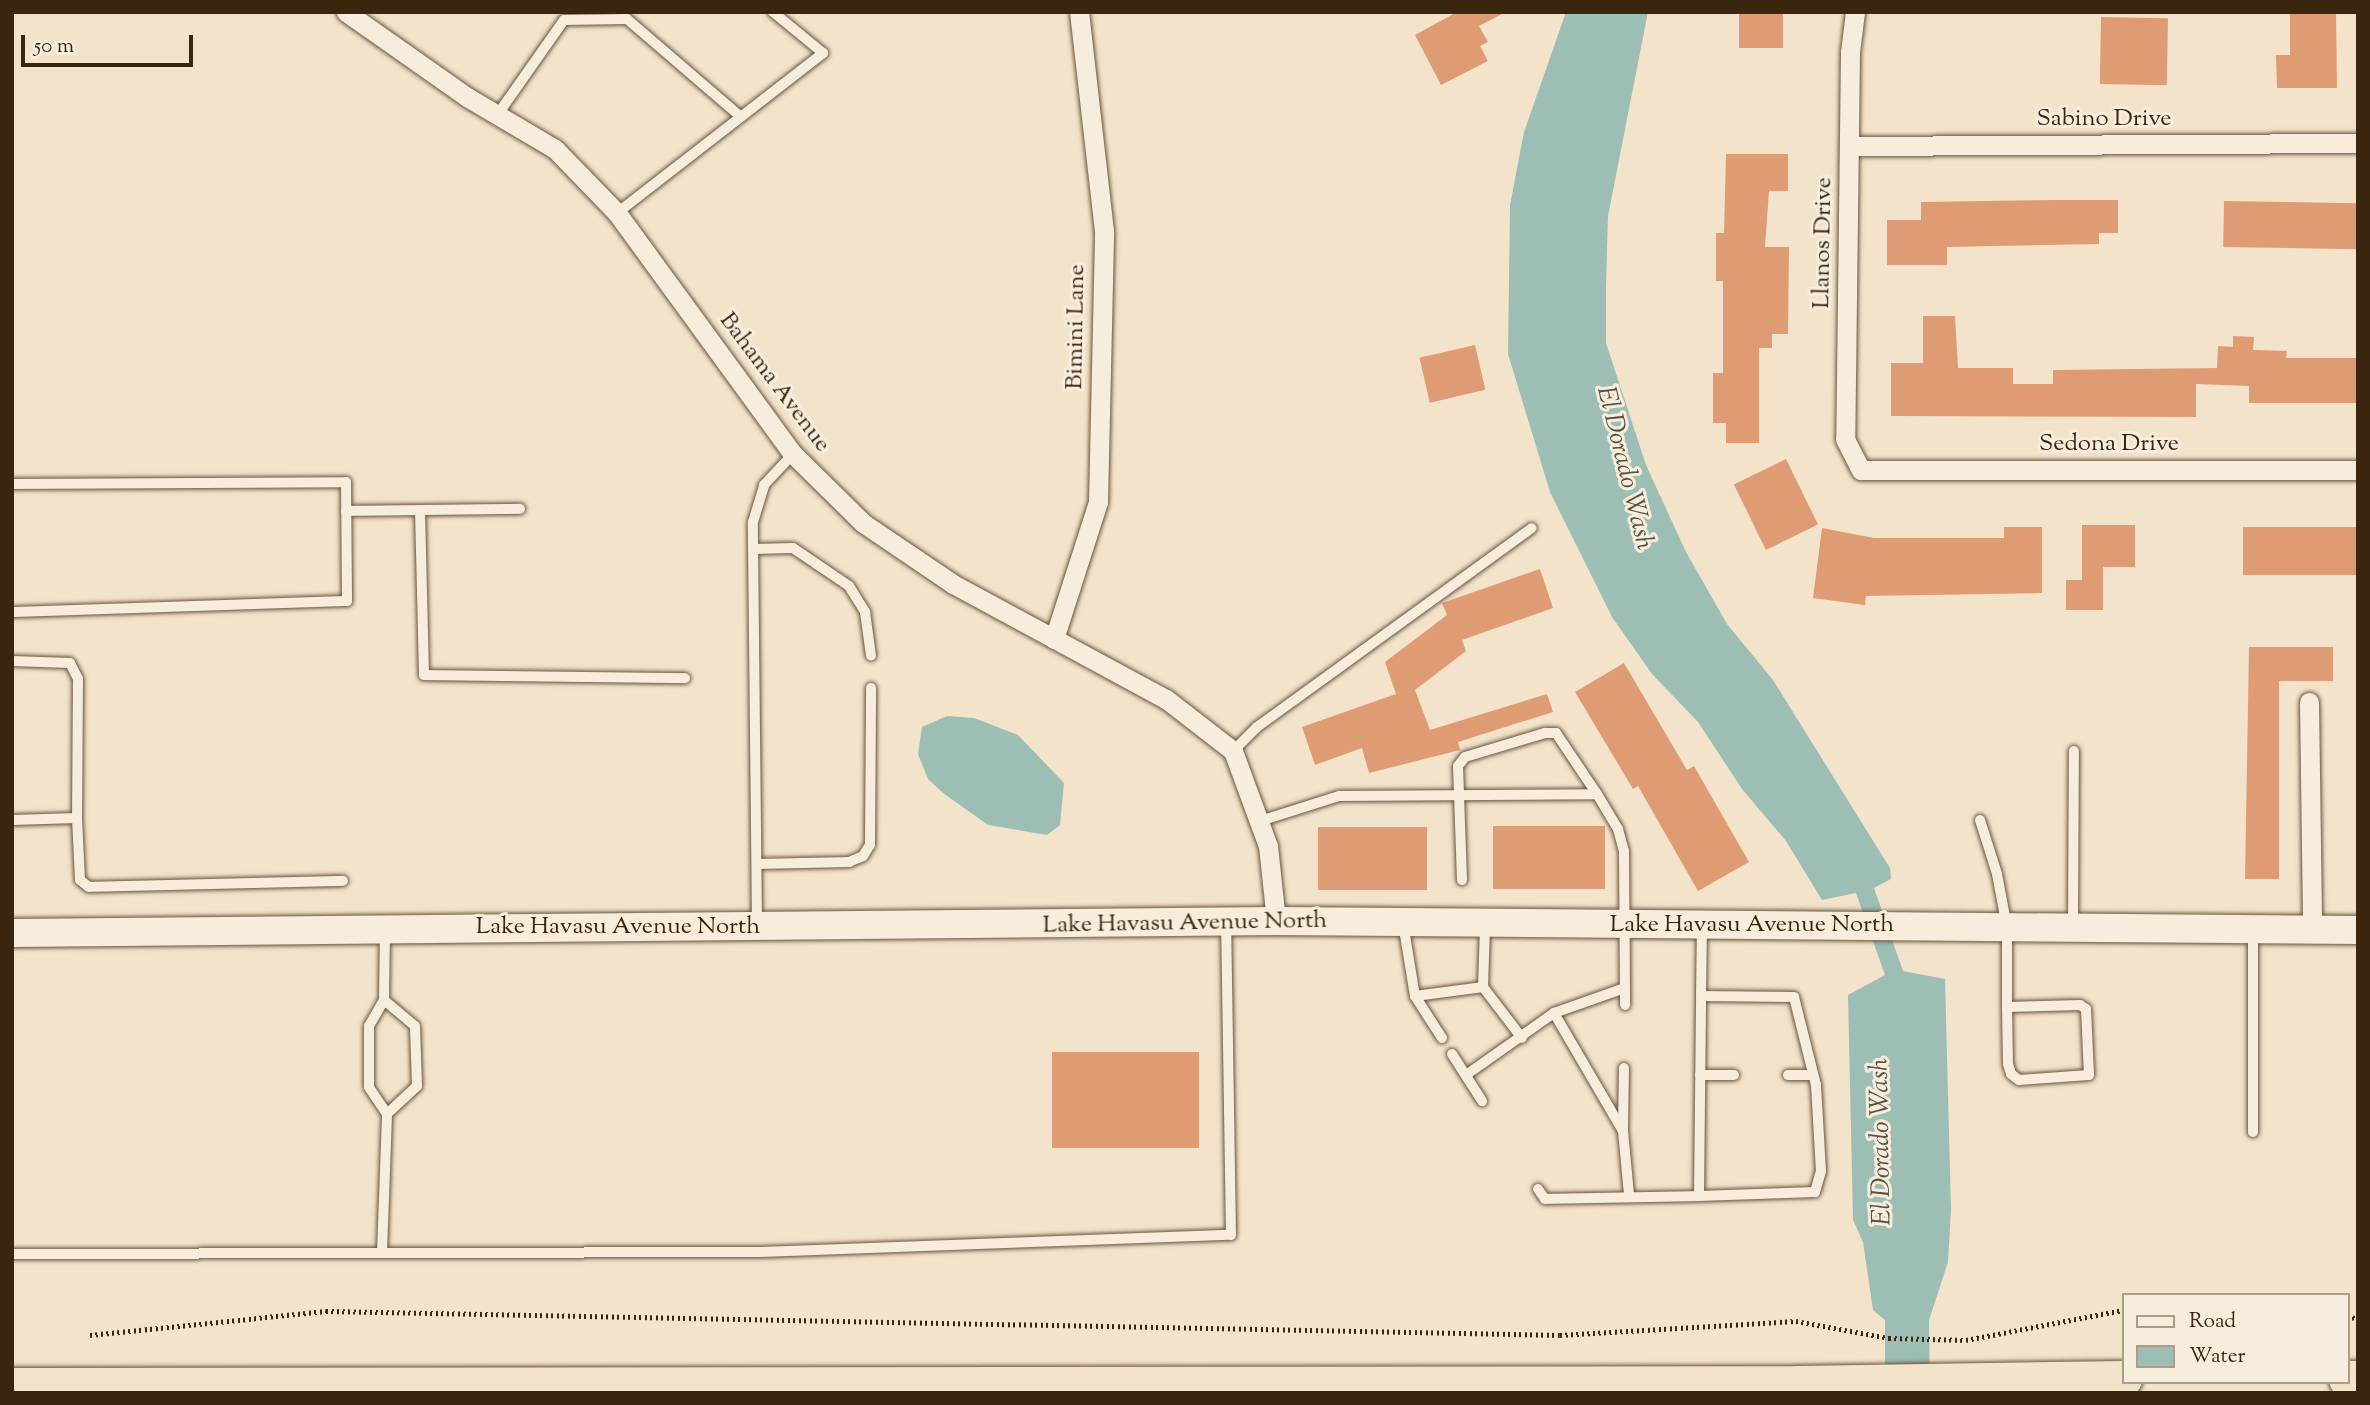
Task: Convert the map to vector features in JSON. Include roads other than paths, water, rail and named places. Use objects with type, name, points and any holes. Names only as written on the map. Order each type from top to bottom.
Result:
[{"type":"highway","points":[[12,1386],[1755,1385],[2122,1379]]},
{"type":"main road","name":"Lake Havasu Avenue North","points":[[12,933],[1226,924],[1276,921],[1702,927],[2358,930]]},
{"type":"street","name":"Bahama Avenue","points":[[346,12],[555,149],[617,213],[793,454],[863,523],[953,584],[1166,699],[1233,751]]},
{"type":"street","name":"Bimini Lane","points":[[1054,639],[1098,502],[1104,231],[1079,12]]},
{"type":"street","name":"Llanos Drive","points":[[1855,12],[1845,439],[1861,470]]},
{"type":"street","name":"Sabino Drive","points":[[1850,146],[2358,143]]},
{"type":"street","name":"Sedona Drive","points":[[1861,470],[2358,470]]},
{"type":"street","points":[[2309,702],[2312,930]]},
{"type":"street","points":[[1233,751],[1268,846],[1276,921]]},
{"type":"lane","points":[[617,213],[823,53],[773,12]]},
{"type":"lane","points":[[498,114],[564,20],[626,19],[741,117]]},
{"type":"lane","points":[[757,927],[753,522],[764,485],[793,454]]},
{"type":"lane","points":[[12,484],[346,482],[347,601],[12,612]]},
{"type":"lane","points":[[346,512],[520,509]]},
{"type":"lane","points":[[420,510],[424,674],[685,678]]},
{"type":"lane","points":[[1233,751],[1257,727],[1532,528]]},
{"type":"lane","points":[[753,549],[793,548],[849,586],[865,612],[872,656]]},
{"type":"lane","points":[[12,661],[70,663],[78,679],[77,818],[80,880],[89,887],[343,881]]},
{"type":"lane","points":[[757,864],[849,862],[863,856],[870,845],[871,688]]},
{"type":"lane","points":[[1462,880],[1458,766],[1465,757],[1545,733],[1556,733],[1618,829],[1624,851],[1625,1005]]},
{"type":"lane","points":[[2073,928],[2074,751]]},
{"type":"lane","points":[[1260,821],[1339,796],[1597,794]]},
{"type":"lane","points":[[12,820],[77,818]]},
{"type":"lane","points":[[1980,820],[1997,874],[2007,927],[2007,1007],[2011,1074],[2019,1080],[2088,1075],[2086,1009],[2080,1005],[2007,1007]]},
{"type":"lane","points":[[1403,923],[1415,996],[1443,1038]]},
{"type":"lane","points":[[12,1254],[759,1252],[1231,1235],[1226,924]]},
{"type":"lane","points":[[1485,924],[1483,987],[1522,1038]]},
{"type":"lane","points":[[1699,1196],[1702,927]]},
{"type":"lane","points":[[2253,929],[2253,1132]]},
{"type":"lane","points":[[382,1252],[387,1114],[369,1087],[369,1026],[384,1000],[385,930]]},
{"type":"lane","points":[[1415,996],[1483,987]]},
{"type":"lane","points":[[1466,1075],[1555,1013],[1625,988]]},
{"type":"lane","points":[[1538,1189],[1545,1199],[1815,1192],[1821,1171],[1813,1075],[1794,997],[1701,996]]},
{"type":"lane","points":[[384,1000],[415,1026],[417,1086],[387,1114]]},
{"type":"lane","points":[[1555,1013],[1623,1131]]},
{"type":"lane","points":[[1452,1054],[1482,1101]]},
{"type":"lane","points":[[1624,1068],[1623,1131],[1629,1195]]},
{"type":"lane","points":[[1700,1075],[1734,1075]]},
{"type":"lane","points":[[1788,1075],[1813,1075]]},
{"type":"water","name":"El Dorado Wash","points":[[1566,12],[1648,12],[1608,216],[1606,287],[1606,343],[1646,465],[1686,552],[1727,624],[1773,680],[1890,868],[1891,879],[1874,888],[1903,971],[1945,979],[1951,1209],[1948,1262],[1929,1320],[1930,1393],[1885,1393],[1885,1320],[1873,1310],[1863,1242],[1853,1220],[1848,995],[1885,975],[1856,893],[1822,900],[1786,841],[1742,789],[1698,722],[1652,674],[1612,617],[1550,492],[1508,354],[1510,205],[1524,132]]},
{"type":"water","points":[[947,716],[974,718],[1018,735],[1064,783],[1060,825],[1047,835],[988,825],[928,779],[918,754],[922,727]]}]
